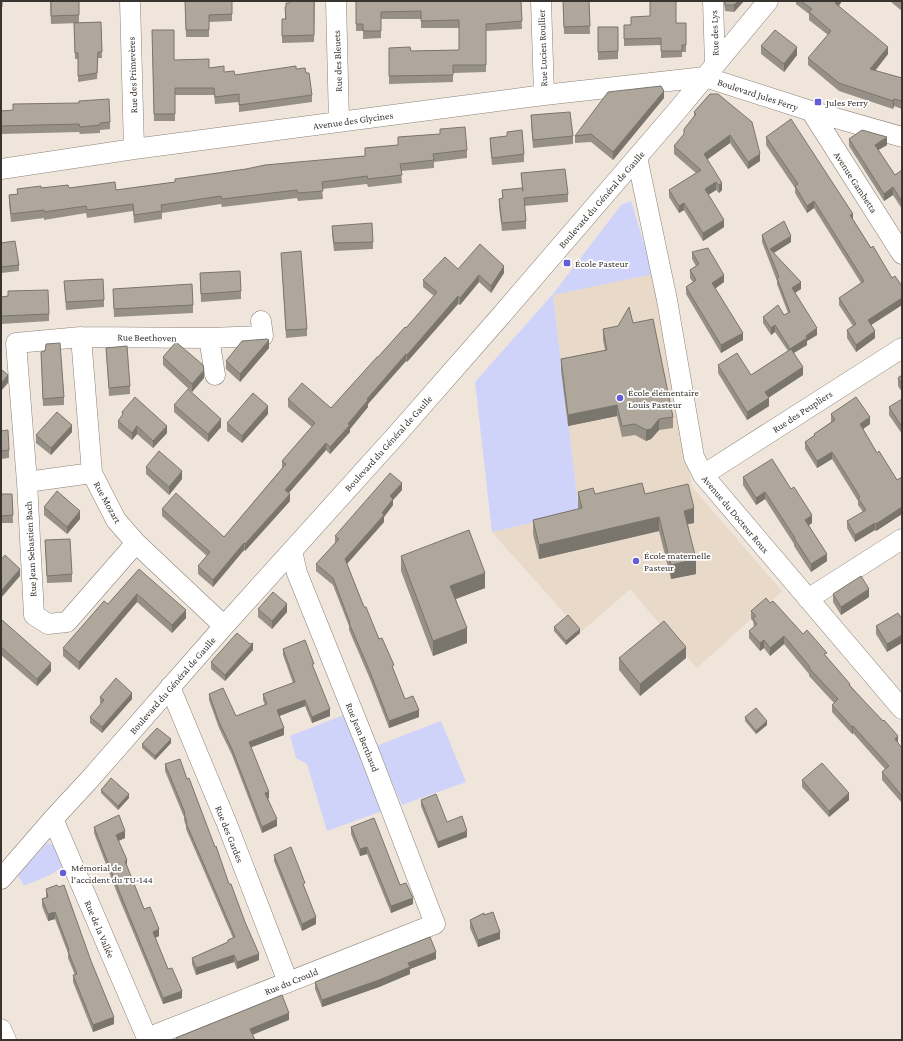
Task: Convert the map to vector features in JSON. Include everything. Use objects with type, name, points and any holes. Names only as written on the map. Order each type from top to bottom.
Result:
[{"type":"street","name":"Rue des Primevères","points":[[130,1],[134,149]]},
{"type":"street","name":"Rue des Bleuets","points":[[336,1],[339,122]]},
{"type":"street","name":"Rue Lucien Roullier","points":[[541,1],[544,95]]},
{"type":"street","name":"Rue des Lys","points":[[710,71],[713,1]]},
{"type":"street","name":"Boulevard du Général de Gaulle","points":[[1,879],[224,626],[407,423],[637,157],[768,1]]},
{"type":"street","name":"Avenue des Glycines","points":[[1,169],[134,149],[544,95],[710,71]]},
{"type":"street","name":"Boulevard Jules Ferry","points":[[710,71],[811,111],[902,137]]},
{"type":"street","name":"Avenue Gambetta","points":[[811,111],[902,254]]},
{"type":"street","name":"Avenue du Docteur Roux","points":[[637,157],[668,300],[694,457],[703,475],[902,709]]},
{"type":"street","name":"Rue Beethoven","points":[[16,343],[81,337],[209,338],[263,336],[260,321]]},
{"type":"street","name":"Rue Mozart","points":[[81,337],[92,473],[116,520],[136,543],[224,626]]},
{"type":"street","points":[[209,338],[215,375]]},
{"type":"street","name":"Rue Jean Sebastien Bach","points":[[16,343],[27,482],[34,615],[48,624],[67,622],[136,543]]},
{"type":"street","name":"Rue des Peupliers","points":[[703,475],[902,348]]},
{"type":"street","points":[[27,482],[92,473]]},
{"type":"street","points":[[808,599],[902,539]]},
{"type":"street","name":"Rue Jean Berthaud","points":[[292,551],[297,573],[369,752],[435,924]]},
{"type":"street","name":"Rue des Gardes","points":[[170,687],[227,824],[288,982]]},
{"type":"street","name":"Rue de la Vallée","points":[[53,819],[147,1038]]},
{"type":"street","name":"Rue du Crould","points":[[147,1038],[435,924]]},
{"type":"street","points":[[1,1029],[6,1040]]},
{"type":"shaded area","points":[[631,201],[653,274],[553,295],[579,512],[492,532],[475,382],[553,294],[621,205]]},
{"type":"shaded area","points":[[653,274],[692,487],[782,591],[697,668],[630,589],[581,632],[492,532],[579,512],[553,294]]},
{"type":"shaded area","points":[[346,714],[385,810],[327,831],[307,764],[296,758],[290,736]]},
{"type":"shaded area","points":[[441,721],[466,782],[402,805],[376,746]]},
{"type":"shaded area","points":[[47,843],[58,846],[65,865],[52,874],[24,886],[18,875]]},
{"type":"building","points":[[51,1],[79,1],[79,15],[51,16]]},
{"type":"building","points":[[185,1],[232,1],[232,14],[209,15],[209,30],[186,30]]},
{"type":"building","points":[[290,1],[314,1],[314,35],[282,36],[282,19],[286,19],[285,7],[286,3],[290,3]]},
{"type":"building","points":[[356,1],[521,1],[522,21],[486,24],[486,65],[453,65],[453,75],[389,76],[389,48],[410,47],[411,51],[459,50],[459,20],[421,21],[421,11],[381,12],[381,31],[363,31],[363,24],[356,24]]},
{"type":"building","points":[[563,1],[589,1],[590,26],[564,27]]},
{"type":"building","points":[[650,1],[676,1],[676,23],[686,23],[686,45],[682,45],[682,51],[661,51],[661,38],[624,39],[624,25],[631,25],[631,17],[650,16]]},
{"type":"building","points":[[725,1],[738,1],[734,5],[725,5]]},
{"type":"building","points":[[801,1],[837,1],[835,3],[888,47],[870,69],[902,78],[902,101],[894,99],[893,101],[839,83],[808,58],[831,31],[809,12],[812,9]]},
{"type":"building","points":[[101,22],[102,52],[98,52],[97,73],[78,76],[78,53],[75,53],[74,23]]},
{"type":"building","points":[[598,27],[618,27],[618,51],[598,52]]},
{"type":"building","points":[[152,30],[174,30],[174,60],[209,59],[209,68],[224,66],[224,72],[234,71],[235,75],[296,66],[296,69],[305,68],[306,73],[309,73],[312,95],[239,105],[239,94],[215,97],[214,88],[175,88],[175,114],[154,114]]},
{"type":"building","points":[[775,30],[797,47],[784,64],[761,46]]},
{"type":"building","points":[[661,86],[664,91],[613,152],[591,134],[575,136],[608,92]]},
{"type":"building","points":[[710,94],[718,94],[752,122],[760,154],[748,162],[730,135],[704,154],[722,183],[719,185],[716,182],[705,189],[724,220],[703,233],[684,203],[679,206],[669,190],[701,170],[674,146],[684,134],[684,129],[696,114],[694,112]]},
{"type":"building","points":[[109,99],[110,122],[100,123],[100,125],[80,127],[79,124],[1,126],[1,111],[13,110],[13,104],[79,103],[79,101]]},
{"type":"building","points":[[570,112],[573,136],[533,140],[531,115]]},
{"type":"building","points":[[791,119],[853,214],[850,215],[871,248],[873,246],[892,278],[895,276],[902,286],[902,298],[868,320],[875,331],[856,345],[847,330],[856,324],[839,298],[864,281],[814,201],[807,206],[795,186],[798,184],[766,137]]},
{"type":"building","points":[[465,127],[467,150],[433,154],[434,160],[400,164],[402,175],[368,179],[367,176],[322,182],[323,191],[298,193],[297,190],[222,199],[221,196],[161,205],[162,211],[134,215],[133,204],[87,210],[86,206],[44,212],[44,210],[11,214],[9,195],[18,194],[17,189],[68,185],[69,188],[115,182],[116,190],[175,182],[175,179],[265,165],[365,156],[365,148],[398,145],[398,137],[440,134],[440,129]]},
{"type":"building","points":[[522,130],[524,154],[492,158],[490,138],[507,136],[507,132]]},
{"type":"building","points":[[862,130],[887,137],[875,145],[895,175],[902,170],[902,202],[893,187],[884,194],[849,139]]},
{"type":"building","points":[[565,169],[568,194],[524,198],[526,221],[502,223],[499,199],[503,198],[502,190],[522,188],[523,191],[521,173]]},
{"type":"building","points":[[784,221],[791,236],[770,249],[801,282],[792,288],[817,328],[806,336],[807,338],[790,349],[775,325],[771,328],[763,317],[778,305],[784,315],[790,312],[777,278],[779,277],[762,235]]},
{"type":"building","points":[[372,223],[373,242],[334,243],[332,226]]},
{"type":"building","points":[[15,241],[19,265],[1,267],[1,243]]},
{"type":"building","points":[[480,244],[504,266],[491,286],[479,275],[460,298],[458,296],[367,399],[368,400],[348,424],[350,425],[330,447],[326,443],[285,490],[290,494],[245,544],[244,543],[213,580],[198,566],[210,552],[162,509],[176,493],[224,537],[286,464],[282,461],[315,423],[288,399],[302,383],[331,408],[405,327],[406,328],[437,292],[423,280],[445,257],[458,269]]},
{"type":"building","points":[[708,248],[724,275],[712,283],[743,333],[721,345],[686,287],[696,280],[690,270],[699,264],[692,252]]},
{"type":"building","points":[[301,251],[307,329],[286,330],[281,253]]},
{"type":"building","points":[[240,271],[241,291],[201,294],[200,273]]},
{"type":"building","points":[[103,279],[104,300],[66,302],[64,281]]},
{"type":"building","points":[[192,284],[193,305],[114,309],[113,289]]},
{"type":"building","points":[[48,290],[49,314],[1,316],[1,297],[8,296],[8,291]]},
{"type":"building","points":[[629,307],[633,323],[653,319],[673,417],[659,419],[651,429],[646,430],[635,424],[622,426],[617,405],[568,415],[561,359],[607,350],[603,329],[618,326]]},
{"type":"building","points":[[269,340],[240,374],[226,361],[242,341]]},
{"type":"building","points":[[176,342],[203,365],[204,370],[192,384],[163,357]]},
{"type":"building","points":[[60,343],[64,397],[43,399],[41,352],[45,351],[46,344]]},
{"type":"building","points":[[127,346],[130,386],[109,388],[106,348]]},
{"type":"building","points":[[791,349],[803,367],[765,392],[769,398],[747,412],[718,365],[737,353],[751,375]]},
{"type":"building","points":[[1,369],[8,375],[1,383]]},
{"type":"building","points":[[902,375],[902,384],[898,378]]},
{"type":"building","points":[[188,389],[221,419],[208,434],[174,405]]},
{"type":"building","points":[[253,393],[268,406],[242,436],[227,423]]},
{"type":"building","points":[[135,397],[167,426],[153,441],[137,426],[132,433],[118,421],[123,414],[122,412]]},
{"type":"building","points":[[856,397],[870,417],[860,424],[877,453],[879,451],[897,480],[902,477],[902,507],[876,524],[875,523],[855,535],[847,521],[866,510],[858,498],[860,497],[832,452],[817,461],[805,442],[835,420],[831,414]]},
{"type":"building","points":[[902,399],[902,427],[889,407]]},
{"type":"building","points":[[57,412],[72,425],[51,448],[36,435]]},
{"type":"building","points":[[8,430],[9,450],[1,451],[1,431]]},
{"type":"building","points":[[159,451],[182,471],[169,487],[146,467]]},
{"type":"building","points":[[772,459],[791,489],[794,487],[812,515],[805,520],[827,554],[811,564],[765,492],[756,498],[743,477]]},
{"type":"building","points":[[390,473],[402,483],[390,496],[393,499],[382,513],[384,515],[345,559],[364,607],[366,607],[379,639],[382,638],[394,665],[392,666],[405,699],[413,696],[419,710],[389,721],[349,623],[333,578],[316,564],[339,539],[335,536]]},
{"type":"building","points":[[642,483],[645,494],[688,484],[694,508],[684,511],[696,559],[671,565],[659,517],[539,545],[533,520],[582,508],[578,492],[593,488],[595,494]]},
{"type":"building","points":[[57,491],[80,511],[67,527],[44,507]]},
{"type":"building","points":[[1,494],[12,494],[13,515],[1,516]]},
{"type":"building","points":[[469,530],[485,573],[450,586],[467,628],[433,641],[401,556]]},
{"type":"building","points":[[70,539],[72,574],[47,576],[45,540]]},
{"type":"building","points":[[5,555],[20,569],[1,591],[1,560]]},
{"type":"building","points":[[139,569],[186,610],[172,625],[137,594],[79,662],[63,648],[104,601],[108,604]]},
{"type":"building","points":[[861,576],[869,589],[841,607],[833,594]]},
{"type":"building","points":[[273,592],[287,604],[272,621],[258,609]]},
{"type":"building","points":[[766,598],[770,603],[773,601],[803,634],[807,630],[827,653],[824,654],[850,684],[849,685],[898,736],[895,739],[902,748],[902,796],[882,772],[889,766],[832,705],[838,699],[809,668],[810,667],[784,636],[770,648],[764,640],[760,643],[749,631],[757,624],[753,619],[756,616],[751,611]]},
{"type":"building","points":[[898,613],[902,619],[902,635],[887,644],[876,626]]},
{"type":"building","points":[[568,615],[580,629],[566,641],[554,627]]},
{"type":"building","points":[[2,620],[51,663],[37,679],[1,647]]},
{"type":"building","points":[[664,621],[686,647],[640,684],[619,658]]},
{"type":"building","points":[[237,633],[250,644],[253,643],[225,675],[211,662]]},
{"type":"building","points":[[305,640],[314,664],[312,664],[330,709],[312,717],[305,700],[277,710],[284,728],[249,742],[269,792],[265,793],[277,819],[262,827],[209,694],[223,688],[236,716],[267,704],[263,694],[295,682],[283,649]]},
{"type":"building","points":[[116,678],[132,693],[102,727],[90,717],[104,700],[100,697]]},
{"type":"building","points":[[756,708],[767,721],[756,731],[745,717]]},
{"type":"building","points":[[157,728],[171,739],[155,756],[142,744]]},
{"type":"building","points":[[180,759],[187,779],[189,778],[215,847],[216,846],[229,884],[231,884],[259,954],[237,962],[234,955],[196,968],[192,958],[228,942],[228,940],[235,937],[186,823],[185,813],[165,764]]},
{"type":"building","points":[[822,763],[849,793],[829,811],[802,780]]},
{"type":"building","points":[[111,778],[129,794],[118,806],[101,790]]},
{"type":"building","points":[[436,794],[447,822],[462,816],[467,831],[438,842],[421,800]]},
{"type":"building","points":[[119,815],[125,831],[116,835],[127,860],[125,861],[144,909],[150,907],[159,929],[153,932],[168,969],[172,968],[182,991],[163,998],[94,827]]},
{"type":"building","points":[[374,818],[400,885],[406,883],[413,898],[391,906],[367,847],[360,849],[351,827]]},
{"type":"building","points":[[291,847],[316,917],[302,924],[274,855]]},
{"type":"building","points":[[57,885],[59,887],[64,885],[91,961],[114,1017],[93,1025],[73,975],[77,974],[55,912],[48,914],[42,899],[48,897],[46,889]]},
{"type":"building","points":[[493,912],[500,932],[478,940],[470,920],[484,913],[484,915]]},
{"type":"building","points":[[430,937],[436,952],[408,963],[410,967],[379,980],[322,1000],[315,982]]},
{"type":"building","points":[[282,995],[289,1013],[250,1029],[255,1040],[177,1040],[176,1038]]},
{"type":"place","name":"Jules Ferry","points":[[818,102]]},
{"type":"place","name":"École Pasteur","points":[[567,263]]},
{"type":"place","name":"École élémentaire Louis Pasteur","points":[[620,398]]},
{"type":"place","name":"École maternelle Pasteur","points":[[636,561]]},
{"type":"place","name":"Mémorial de l'accident du TU-144","points":[[63,873]]}]
